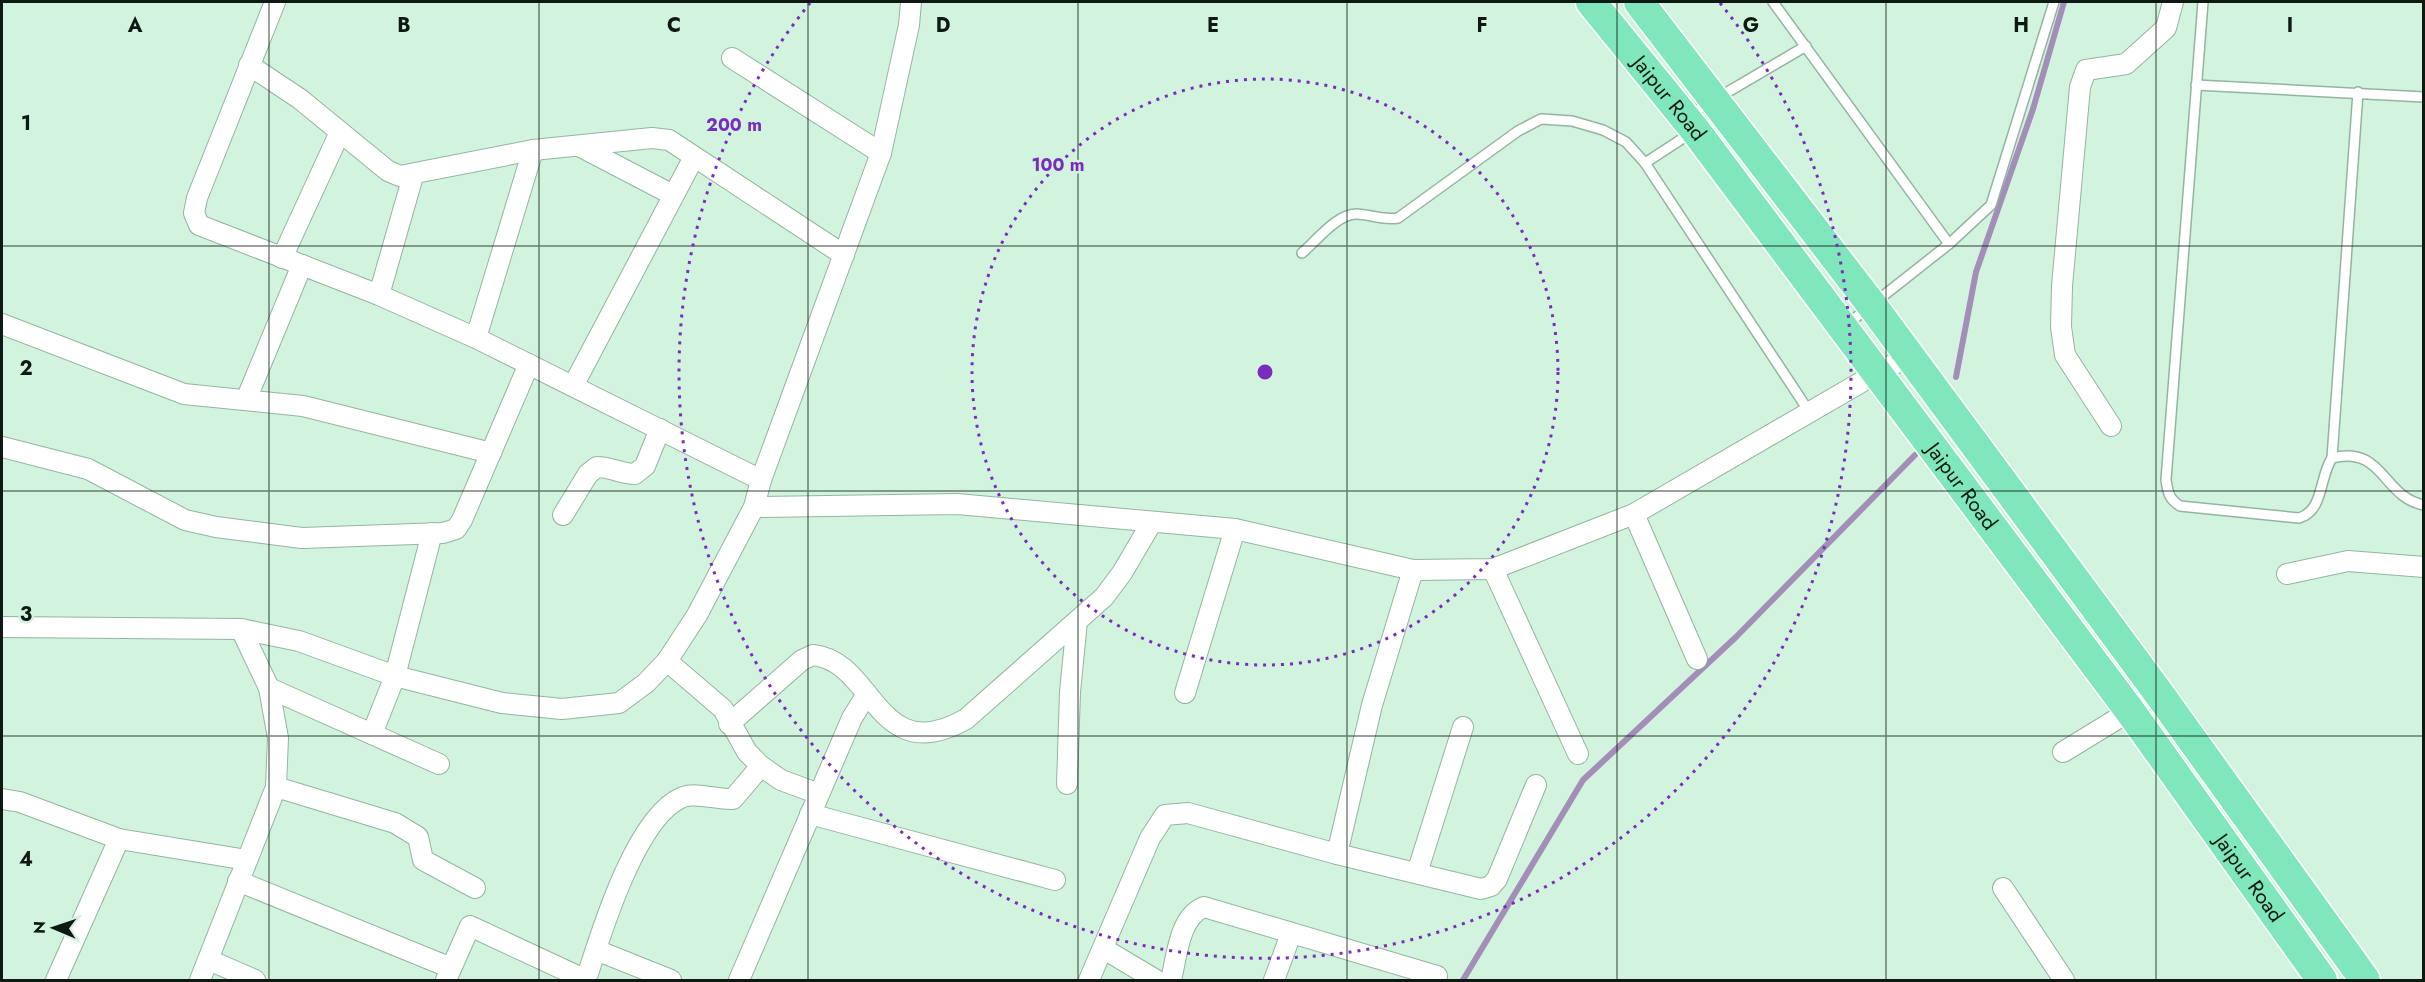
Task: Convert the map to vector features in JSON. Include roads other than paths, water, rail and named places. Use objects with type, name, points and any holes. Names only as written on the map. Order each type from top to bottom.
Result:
[{"type":"main road","name":"Jaipur Road","points":[[1591,2],[1690,124],[2130,711],[2322,981]]},
{"type":"main road","name":"Jaipur Road","points":[[1639,2],[1871,303],[1908,357],[2157,691],[2365,981]]},
{"type":"street","points":[[275,2],[197,198],[194,213],[199,225],[209,231],[379,295],[476,338],[761,480]]},
{"type":"street","points":[[2,627],[241,629],[299,641],[395,676],[502,703],[562,709],[619,703],[646,684],[667,660],[698,615],[754,507],[761,480],[881,153],[909,25],[911,2]]},
{"type":"street","points":[[2111,426],[2065,355],[2062,341],[2062,286],[2080,87],[2086,70],[2126,64],[2159,37],[2171,18],[2173,2]]},
{"type":"street","points":[[732,58],[881,153]]},
{"type":"street","points":[[249,65],[300,99],[388,171],[400,176],[413,176],[533,150],[652,138],[669,140],[843,255]]},
{"type":"street","points":[[282,258],[340,132]]},
{"type":"street","points":[[579,146],[674,195]]},
{"type":"street","points":[[476,338],[533,150]]},
{"type":"street","points":[[573,386],[694,157]]},
{"type":"street","points":[[379,295],[413,176]]},
{"type":"street","points":[[246,400],[302,265]]},
{"type":"street","points":[[2,324],[184,394],[303,406],[491,453]]},
{"type":"street","points":[[754,507],[957,504],[1152,522],[1230,544],[1413,570],[1493,569],[1634,514],[1908,357]]},
{"type":"street","points":[[2,447],[88,469],[185,520],[216,527],[302,538],[456,530],[529,364]]},
{"type":"street","points":[[563,515],[588,474],[597,467],[635,474],[645,466],[660,429]]},
{"type":"street","points":[[1634,514],[1697,659]]},
{"type":"street","points":[[729,724],[802,660],[813,655],[834,661],[894,723],[909,730],[930,733],[947,730],[966,719],[1104,597],[1122,573],[1152,522]]},
{"type":"street","points":[[372,734],[395,676],[432,533]]},
{"type":"street","points":[[1185,693],[1230,544]]},
{"type":"street","points":[[2287,574],[2348,561],[2424,567]]},
{"type":"street","points":[[1493,569],[1578,754]]},
{"type":"street","points":[[1337,854],[1372,705],[1413,570]]},
{"type":"street","points":[[1067,784],[1070,692],[1077,621]]},
{"type":"street","points":[[201,981],[276,787],[278,738],[269,688],[241,629]]},
{"type":"street","points":[[667,660],[723,709],[729,724],[747,752],[761,766],[781,780],[819,794]]},
{"type":"street","points":[[269,688],[440,764]]},
{"type":"street","points":[[2063,752],[2130,711],[2157,691]]},
{"type":"street","points":[[739,981],[852,718],[867,694]]},
{"type":"street","points":[[1417,873],[1463,727]]},
{"type":"street","points":[[238,881],[448,974],[470,926],[586,980],[618,885],[636,851],[669,806],[684,796],[733,799],[761,766]]},
{"type":"street","points":[[1089,981],[1150,838],[1165,815],[1188,813],[1337,854],[1480,889],[1491,886],[1507,857],[1536,785]]},
{"type":"street","points":[[276,787],[394,823],[418,837],[423,860],[475,888]]},
{"type":"street","points":[[2,799],[20,802],[120,839],[247,860]]},
{"type":"street","points":[[810,814],[1055,880]]},
{"type":"street","points":[[56,981],[120,839]]},
{"type":"street","points":[[2003,888],[2064,981]]},
{"type":"street","points":[[1171,981],[1186,922],[1192,912],[1204,907],[1407,974],[1437,976]]},
{"type":"street","points":[[1274,981],[1291,934]]},
{"type":"street","points":[[1104,949],[1156,981]]},
{"type":"street","points":[[596,950],[671,981]]},
{"type":"street","points":[[209,960],[255,981]]},
{"type":"lane","points":[[1773,2],[1949,244]]},
{"type":"lane","points":[[1842,328],[1949,244],[1991,205],[2054,2]]},
{"type":"lane","points":[[2203,2],[2166,480],[2171,501],[2180,506],[2299,518],[2308,516],[2315,508],[2327,466],[2332,458],[2358,92]]},
{"type":"lane","points":[[1645,163],[1715,100],[1806,46]]},
{"type":"lane","points":[[2196,85],[2424,96]]},
{"type":"lane","points":[[1302,253],[1344,217],[1355,214],[1385,220],[1398,218],[1518,131],[1540,119],[1572,121],[1603,130],[1626,142],[1645,163],[1810,413]]},
{"type":"lane","points":[[2332,458],[2350,455],[2364,458],[2374,464],[2403,498],[2424,505]]},
{"type":"waterway","points":[[1956,377],[1976,272],[2033,109],[2064,2]]},
{"type":"waterway","points":[[1463,980],[1583,780],[1736,637],[1915,455]]}]
